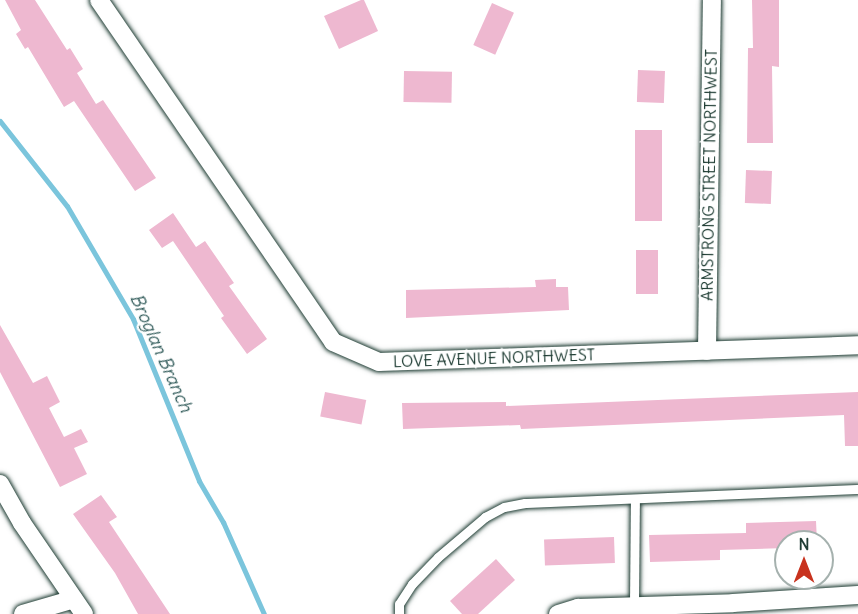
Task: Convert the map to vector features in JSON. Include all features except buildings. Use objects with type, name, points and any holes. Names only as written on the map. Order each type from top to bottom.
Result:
[{"type":"street","name":"LOVE AVENUE NORTHWEST","points":[[99,0],[333,342],[379,362],[858,345]]},
{"type":"street","name":"ARMSTRONG STREET NORTHWEST","points":[[707,351],[711,0]]},
{"type":"street","points":[[0,484],[22,523],[79,606],[23,614]]},
{"type":"street","points":[[558,614],[578,608],[733,603],[858,594]]},
{"type":"lane","points":[[399,614],[399,604],[412,584],[438,557],[485,517],[504,507],[525,503],[858,489]]},
{"type":"lane","points":[[634,605],[635,499]]},
{"type":"waterway","name":"Broglan Branch","points":[[0,121],[67,206],[133,319],[199,481],[223,522],[264,614]]}]
